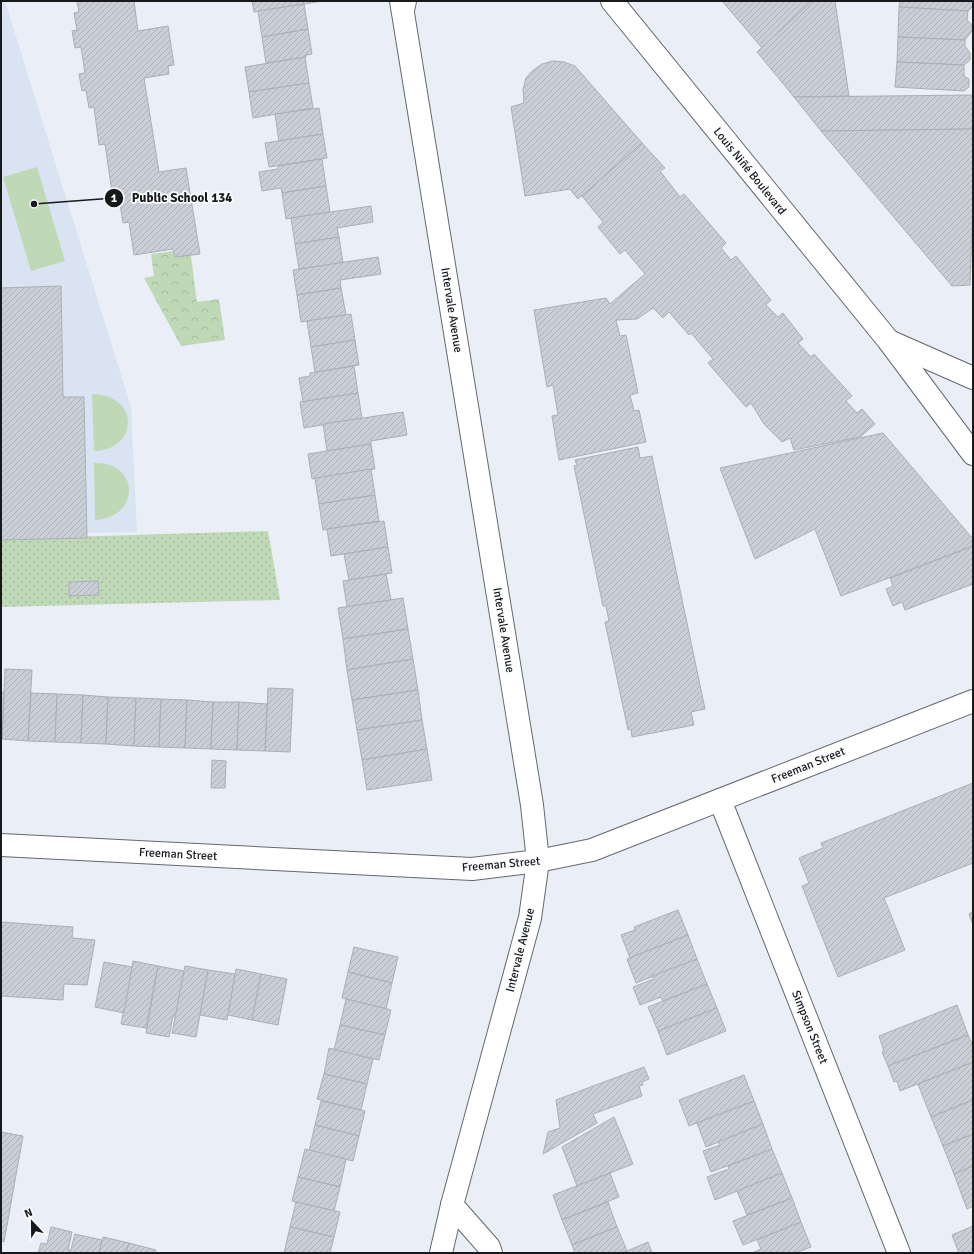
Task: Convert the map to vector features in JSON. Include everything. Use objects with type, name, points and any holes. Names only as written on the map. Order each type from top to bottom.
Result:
[{"type":"street","name":"Louis Niñé Boulevard","points":[[612,1],[888,340],[973,454]]},
{"type":"street","name":"Intervale Avenue","points":[[403,4],[531,797],[538,861],[530,918],[452,1205],[441,1253]]},
{"type":"street","name":"Louis Niñé Boulevard","points":[[888,340],[973,378]]},
{"type":"street","name":"Freeman Street","points":[[1,845],[472,869],[538,861],[592,850],[973,701]]},
{"type":"street","name":"Simpson Street","points":[[720,800],[899,1253]]},
{"type":"street","points":[[452,1205],[489,1247],[492,1253]]},
{"type":"shaded area","points":[[1,1],[5,1],[131,407],[137,532],[87,533],[1,540]]},
{"type":"green space","points":[[37,167],[65,261],[31,271],[3,177]]},
{"type":"green space","points":[[190,249],[197,302],[219,299],[225,340],[181,346],[144,278],[154,276],[151,254]]},
{"type":"green space","points":[[92,394],[108,397],[119,403],[126,412],[128,423],[125,433],[119,442],[108,449],[94,451]]},
{"type":"green space","points":[[94,463],[109,465],[120,471],[127,480],[129,490],[127,501],[120,510],[110,517],[95,520]]},
{"type":"green space","points":[[268,531],[280,600],[1,607],[1,539]]},
{"type":"building","points":[[77,1],[134,1],[138,31],[168,26],[174,65],[168,66],[169,74],[144,78],[159,172],[186,168],[200,254],[175,257],[173,249],[134,255],[129,222],[123,223],[118,191],[112,192],[105,144],[99,145],[94,107],[89,108],[86,90],[82,91],[79,74],[85,73],[81,47],[75,48],[72,31],[77,30],[74,13],[79,12]]},
{"type":"building","points":[[252,1],[323,1],[254,12]]},
{"type":"building","points":[[722,1],[812,1],[762,48]]},
{"type":"building","points":[[812,1],[835,1],[849,96],[794,97],[757,52]]},
{"type":"building","points":[[900,1],[973,1],[973,6],[968,11],[899,7]]},
{"type":"building","points":[[304,4],[308,29],[262,37],[258,11]]},
{"type":"building","points":[[899,7],[968,11],[967,20],[972,25],[972,31],[965,40],[898,37]]},
{"type":"building","points":[[308,29],[312,54],[306,55],[306,57],[266,63],[262,37]]},
{"type":"building","points":[[898,37],[965,40],[965,46],[970,53],[970,60],[964,65],[897,62]]},
{"type":"building","points":[[305,57],[309,83],[249,92],[245,67]]},
{"type":"building","points":[[553,61],[564,62],[575,66],[642,143],[578,199],[570,189],[525,196],[511,107],[524,103],[523,89],[526,78],[532,71],[542,64]]},
{"type":"building","points":[[897,62],[964,65],[964,76],[969,79],[969,87],[964,91],[895,87]]},
{"type":"building","points":[[309,83],[313,108],[253,118],[249,92]]},
{"type":"building","points":[[973,95],[973,129],[821,131],[794,97]]},
{"type":"building","points":[[319,108],[323,134],[279,141],[275,114]]},
{"type":"building","points":[[973,129],[973,204],[970,285],[952,286],[821,131]]},
{"type":"building","points":[[323,134],[327,158],[269,167],[265,143]]},
{"type":"building","points":[[642,143],[665,168],[660,171],[680,197],[684,194],[726,243],[721,248],[731,260],[736,256],[771,300],[766,305],[778,317],[783,313],[803,339],[798,343],[811,357],[814,354],[852,396],[846,401],[857,413],[862,409],[875,424],[860,437],[794,450],[790,438],[782,442],[764,424],[751,403],[746,407],[708,363],[713,359],[691,333],[689,335],[669,312],[663,318],[653,308],[637,319],[616,320],[620,336],[626,335],[638,393],[630,395],[634,411],[639,410],[646,442],[559,460],[552,416],[558,415],[553,385],[547,387],[534,310],[606,298],[610,304],[645,274],[625,250],[620,254],[598,227],[603,222],[582,196]]},
{"type":"building","points":[[322,159],[326,186],[282,193],[281,188],[262,191],[259,172],[278,169],[278,166]]},
{"type":"building","points":[[326,186],[330,212],[286,219],[282,193]]},
{"type":"building","points":[[371,206],[373,222],[337,228],[339,237],[295,244],[291,218]]},
{"type":"building","points":[[339,237],[343,263],[299,269],[295,244]]},
{"type":"building","points":[[378,257],[381,274],[340,280],[341,288],[297,295],[293,270]]},
{"type":"building","points":[[61,286],[63,397],[84,397],[87,538],[1,540],[1,288]]},
{"type":"building","points":[[341,288],[346,315],[301,322],[297,295]]},
{"type":"building","points":[[351,314],[355,340],[311,347],[307,321]]},
{"type":"building","points":[[355,340],[359,365],[315,372],[311,347]]},
{"type":"building","points":[[354,366],[358,393],[303,402],[299,378],[310,376],[310,373]]},
{"type":"building","points":[[358,393],[362,418],[304,428],[300,402]]},
{"type":"building","points":[[403,412],[407,435],[371,441],[371,444],[327,451],[323,424]]},
{"type":"building","points":[[883,433],[973,539],[973,546],[841,596],[815,529],[755,559],[720,468]]},
{"type":"building","points":[[371,444],[375,469],[312,479],[308,454]]},
{"type":"building","points":[[638,447],[640,458],[652,456],[705,709],[691,712],[694,725],[632,737],[631,729],[628,730],[605,622],[609,621],[606,606],[603,606],[574,466],[577,465],[575,460]]},
{"type":"building","points":[[371,469],[375,495],[319,504],[315,478]]},
{"type":"building","points":[[375,495],[379,521],[323,530],[319,504]]},
{"type":"building","points":[[384,521],[388,547],[331,556],[327,529]]},
{"type":"building","points":[[973,546],[973,584],[905,610],[902,602],[893,606],[886,589],[893,586],[890,578]]},
{"type":"building","points":[[388,547],[392,573],[349,580],[344,554]]},
{"type":"building","points":[[386,574],[391,600],[347,607],[343,581]]},
{"type":"building","points":[[98,581],[99,595],[69,596],[69,582]]},
{"type":"building","points":[[403,598],[408,629],[343,639],[338,608]]},
{"type":"building","points":[[408,629],[413,659],[347,670],[343,639]]},
{"type":"building","points":[[413,659],[418,690],[352,700],[347,670]]},
{"type":"building","points":[[5,669],[32,670],[28,741],[2,739]]},
{"type":"building","points":[[268,688],[293,689],[290,752],[265,751]]},
{"type":"building","points":[[418,690],[422,720],[357,730],[352,700]]},
{"type":"building","points":[[1,692],[4,692],[2,739],[1,739]]},
{"type":"building","points":[[31,693],[57,694],[55,742],[28,741]]},
{"type":"building","points":[[57,694],[83,695],[81,743],[55,742]]},
{"type":"building","points":[[83,695],[108,697],[106,744],[81,743]]},
{"type":"building","points":[[108,697],[136,698],[134,746],[106,744]]},
{"type":"building","points":[[136,698],[161,699],[159,747],[134,746]]},
{"type":"building","points":[[161,699],[187,700],[185,748],[159,747]]},
{"type":"building","points":[[187,700],[213,702],[211,749],[185,748]]},
{"type":"building","points":[[213,702],[239,702],[237,750],[211,749]]},
{"type":"building","points":[[239,702],[267,704],[265,751],[237,750]]},
{"type":"building","points":[[422,720],[427,749],[362,760],[357,730]]},
{"type":"building","points":[[427,749],[432,780],[367,790],[362,760]]},
{"type":"building","points":[[212,760],[226,761],[225,788],[211,788]]},
{"type":"building","points":[[973,783],[973,863],[884,898],[905,950],[838,977],[802,886],[809,883],[799,858],[823,848],[821,843]]},
{"type":"building","points":[[678,910],[688,935],[630,958],[621,935],[635,930],[634,927]]},
{"type":"building","points":[[973,911],[973,925],[969,914]]},
{"type":"building","points":[[1,922],[73,927],[72,938],[95,940],[87,985],[64,984],[63,1000],[1,996]]},
{"type":"building","points":[[688,935],[697,959],[636,983],[627,959]]},
{"type":"building","points":[[354,947],[398,957],[392,983],[348,972]]},
{"type":"building","points":[[697,959],[707,984],[663,1001],[661,997],[640,1005],[633,987],[654,979],[652,976]]},
{"type":"building","points":[[133,961],[158,966],[146,1028],[121,1024]]},
{"type":"building","points":[[104,962],[132,967],[124,1013],[95,1007]]},
{"type":"building","points":[[158,966],[184,971],[176,1016],[173,1016],[169,1037],[146,1033]]},
{"type":"building","points":[[185,966],[208,970],[196,1037],[172,1033]]},
{"type":"building","points":[[236,969],[261,974],[252,1020],[228,1015]]},
{"type":"building","points":[[208,970],[235,974],[227,1020],[200,1015]]},
{"type":"building","points":[[348,972],[392,983],[386,1009],[342,998]]},
{"type":"building","points":[[261,974],[287,979],[278,1025],[252,1020]]},
{"type":"building","points":[[707,984],[717,1008],[658,1031],[648,1007]]},
{"type":"building","points":[[346,999],[391,1010],[385,1035],[340,1025]]},
{"type":"building","points":[[957,1005],[968,1035],[888,1066],[882,1052],[884,1051],[879,1036]]},
{"type":"building","points":[[717,1008],[726,1031],[667,1055],[658,1031]]},
{"type":"building","points":[[340,1025],[385,1035],[379,1060],[334,1050]]},
{"type":"building","points":[[968,1035],[973,1046],[973,1062],[900,1091],[897,1081],[894,1082],[888,1066]]},
{"type":"building","points":[[329,1048],[373,1059],[367,1084],[324,1074]]},
{"type":"building","points":[[973,1062],[973,1100],[931,1117],[918,1084]]},
{"type":"building","points":[[644,1067],[649,1079],[642,1082],[643,1085],[639,1086],[642,1096],[593,1114],[597,1123],[543,1154],[548,1132],[560,1128],[556,1100]]},
{"type":"building","points":[[324,1074],[367,1084],[361,1110],[317,1099]]},
{"type":"building","points":[[744,1075],[754,1101],[689,1126],[679,1100]]},
{"type":"building","points":[[973,1100],[973,1134],[943,1146],[931,1117]]},
{"type":"building","points":[[321,1101],[365,1111],[359,1136],[315,1125]]},
{"type":"building","points":[[754,1101],[763,1124],[706,1147],[697,1123]]},
{"type":"building","points":[[614,1117],[633,1164],[577,1186],[562,1147]]},
{"type":"building","points":[[763,1124],[772,1149],[711,1172],[703,1151],[720,1145],[718,1142]]},
{"type":"building","points":[[315,1125],[359,1136],[353,1161],[309,1151]]},
{"type":"building","points":[[1,1132],[23,1136],[4,1242],[1,1241]]},
{"type":"building","points":[[973,1134],[973,1166],[954,1174],[943,1146]]},
{"type":"building","points":[[305,1149],[346,1159],[340,1187],[298,1177]]},
{"type":"building","points":[[772,1149],[782,1173],[715,1200],[707,1177],[729,1169],[728,1166]]},
{"type":"building","points":[[973,1166],[973,1206],[967,1209],[954,1174]]},
{"type":"building","points":[[610,1173],[619,1197],[562,1220],[553,1195]]},
{"type":"building","points":[[782,1173],[792,1198],[747,1215],[737,1191]]},
{"type":"building","points":[[298,1177],[340,1187],[334,1211],[292,1201]]},
{"type":"building","points":[[792,1198],[801,1222],[743,1245],[733,1221]]},
{"type":"building","points":[[296,1202],[340,1212],[334,1237],[290,1227]]},
{"type":"building","points":[[608,1202],[617,1227],[572,1245],[562,1220]]},
{"type":"building","points":[[801,1222],[811,1247],[795,1253],[752,1253],[761,1249],[757,1240]]},
{"type":"building","points":[[973,1226],[973,1253],[959,1253],[952,1235]]},
{"type":"building","points":[[51,1227],[72,1232],[68,1250],[71,1250],[70,1253],[38,1253],[41,1243],[47,1244]]},
{"type":"building","points":[[290,1227],[334,1237],[330,1253],[284,1253]]},
{"type":"building","points":[[617,1227],[627,1251],[621,1253],[575,1253],[572,1245]]},
{"type":"building","points":[[75,1234],[102,1240],[99,1253],[70,1253]]},
{"type":"building","points":[[103,1237],[129,1243],[126,1253],[99,1253]]},
{"type":"building","points":[[648,1242],[652,1253],[621,1253],[627,1251]]},
{"type":"building","points":[[129,1243],[156,1250],[155,1253],[126,1253]]},
{"type":"place","name":"Public School 134","points":[[34,204]]}]
